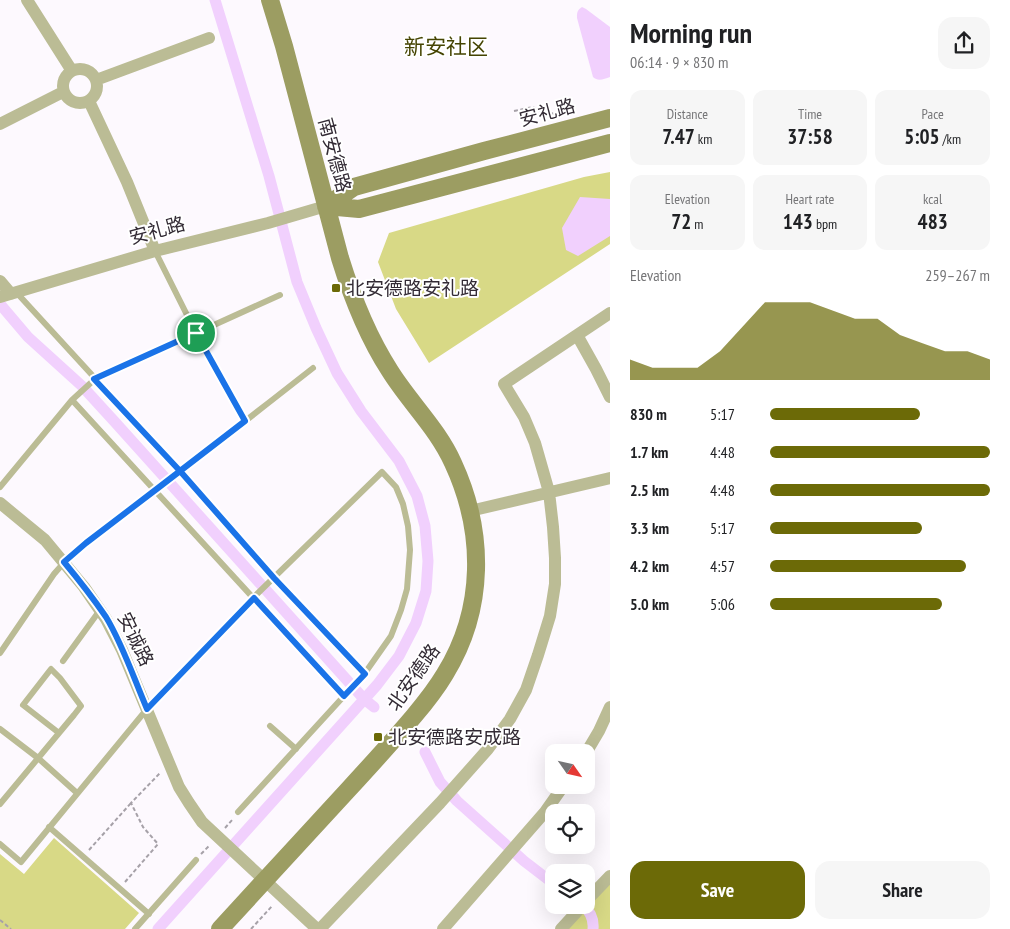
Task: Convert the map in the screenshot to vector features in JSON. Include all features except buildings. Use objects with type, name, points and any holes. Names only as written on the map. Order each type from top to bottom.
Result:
[{"type":"street","points":[[27,0],[72,70]]},
{"type":"street","name":"南安德路","points":[[269,0],[326,206]]},
{"type":"street","points":[[96,80],[209,38]]},
{"type":"street","points":[[82,69],[92,73],[96,80],[96,93],[89,102],[82,104],[74,103],[67,99],[63,92],[62,83],[72,70],[82,69]]},
{"type":"street","points":[[0,124],[63,92]]},
{"type":"street","points":[[89,102],[127,182],[155,251]]},
{"type":"street","name":"安礼路","points":[[7,295],[155,251],[294,216],[326,206],[354,187],[610,118]]},
{"type":"street","name":"安礼路","points":[[326,206],[360,209],[610,143]]},
{"type":"street","name":"北安德路","points":[[220,929],[390,745],[427,700],[445,675],[461,641],[468,623],[474,597],[475,535],[463,486],[452,461],[439,439],[390,372],[370,335],[348,284],[326,206]]},
{"type":"street","points":[[0,281],[7,295]]},
{"type":"street","points":[[318,929],[458,784],[510,719],[526,690],[550,616],[555,584],[553,527],[549,492],[535,443],[524,418],[504,384],[610,313]]},
{"type":"street","points":[[577,335],[610,398]]},
{"type":"street","points":[[470,511],[610,478]]},
{"type":"street","name":"安诚路","points":[[0,503],[45,540],[84,586],[106,618],[122,650],[179,786],[202,822],[318,929]]},
{"type":"street","points":[[591,744],[610,707]]},
{"type":"street","points":[[442,929],[546,812],[558,794]]},
{"type":"street","points":[[595,892],[610,876]]},
{"type":"street","points":[[561,929],[575,914]]},
{"type":"lane","points":[[155,251],[196,333],[245,421]]},
{"type":"lane","points":[[7,295],[92,381],[178,473],[272,579],[365,674]]},
{"type":"lane","points":[[0,487],[72,400],[92,381],[280,295]]},
{"type":"lane","points":[[0,653],[64,562],[313,368]]},
{"type":"lane","points":[[72,400],[346,693]]},
{"type":"lane","points":[[0,844],[21,862],[147,709],[272,579],[382,472],[396,487],[403,504],[408,526],[410,550],[407,589],[391,636],[365,674],[238,812]]},
{"type":"lane","points":[[63,661],[100,610]]},
{"type":"lane","points":[[0,804],[59,733],[81,706],[51,669],[23,705],[59,733]]},
{"type":"lane","points":[[270,726],[296,749]]},
{"type":"lane","points":[[0,729],[38,758],[77,793]]},
{"type":"lane","points":[[50,827],[149,914]]},
{"type":"lane","points":[[135,929],[196,860]]},
{"type":"path","points":[[83,856],[170,763]]},
{"type":"path","points":[[120,888],[158,844],[143,827],[131,803]]},
{"type":"path","points":[[205,850],[208,847]]},
{"type":"path","points":[[251,929],[281,896]]},
{"type":"path","points":[[0,920],[11,929]]},
{"type":"green space","points":[[610,172],[610,244],[429,363],[396,309],[378,262],[389,233],[584,177]]},
{"type":"green space","points":[[54,838],[139,913],[125,929],[0,929],[0,854],[24,874]]},
{"type":"green space","points":[[610,876],[610,929],[564,929],[577,914],[595,914],[595,893]]},
{"type":"shaded area","points":[[582,7],[610,27],[610,77],[599,80],[593,77],[577,18],[579,9]]},
{"type":"shaded area","points":[[580,197],[610,199],[610,236],[578,256],[566,250],[562,228]]},
{"type":"waterway","points":[[158,929],[377,685],[399,656],[416,623],[426,591],[428,561],[425,526],[417,496],[399,461],[361,411],[337,373],[297,282],[269,176],[215,0]]},
{"type":"waterway","points":[[0,304],[28,337],[82,386],[364,699],[374,707]]},
{"type":"waterway","points":[[425,752],[440,782],[457,801],[524,861],[545,877]]},
{"type":"waterway","points":[[590,914],[593,929]]},
{"type":"place","name":"北安德路安礼路","points":[[336,288]]},
{"type":"place","name":"北安德路安成路","points":[[378,737]]},
{"type":"district","name":"新安社区","points":[[446,47]]},
{"type":"route","points":[[196,333],[94,379],[180,471],[274,578],[365,674],[344,696],[254,598],[147,709],[106,618],[84,586],[64,562],[86,543],[158,488],[180,471],[245,421],[196,333]]}]
